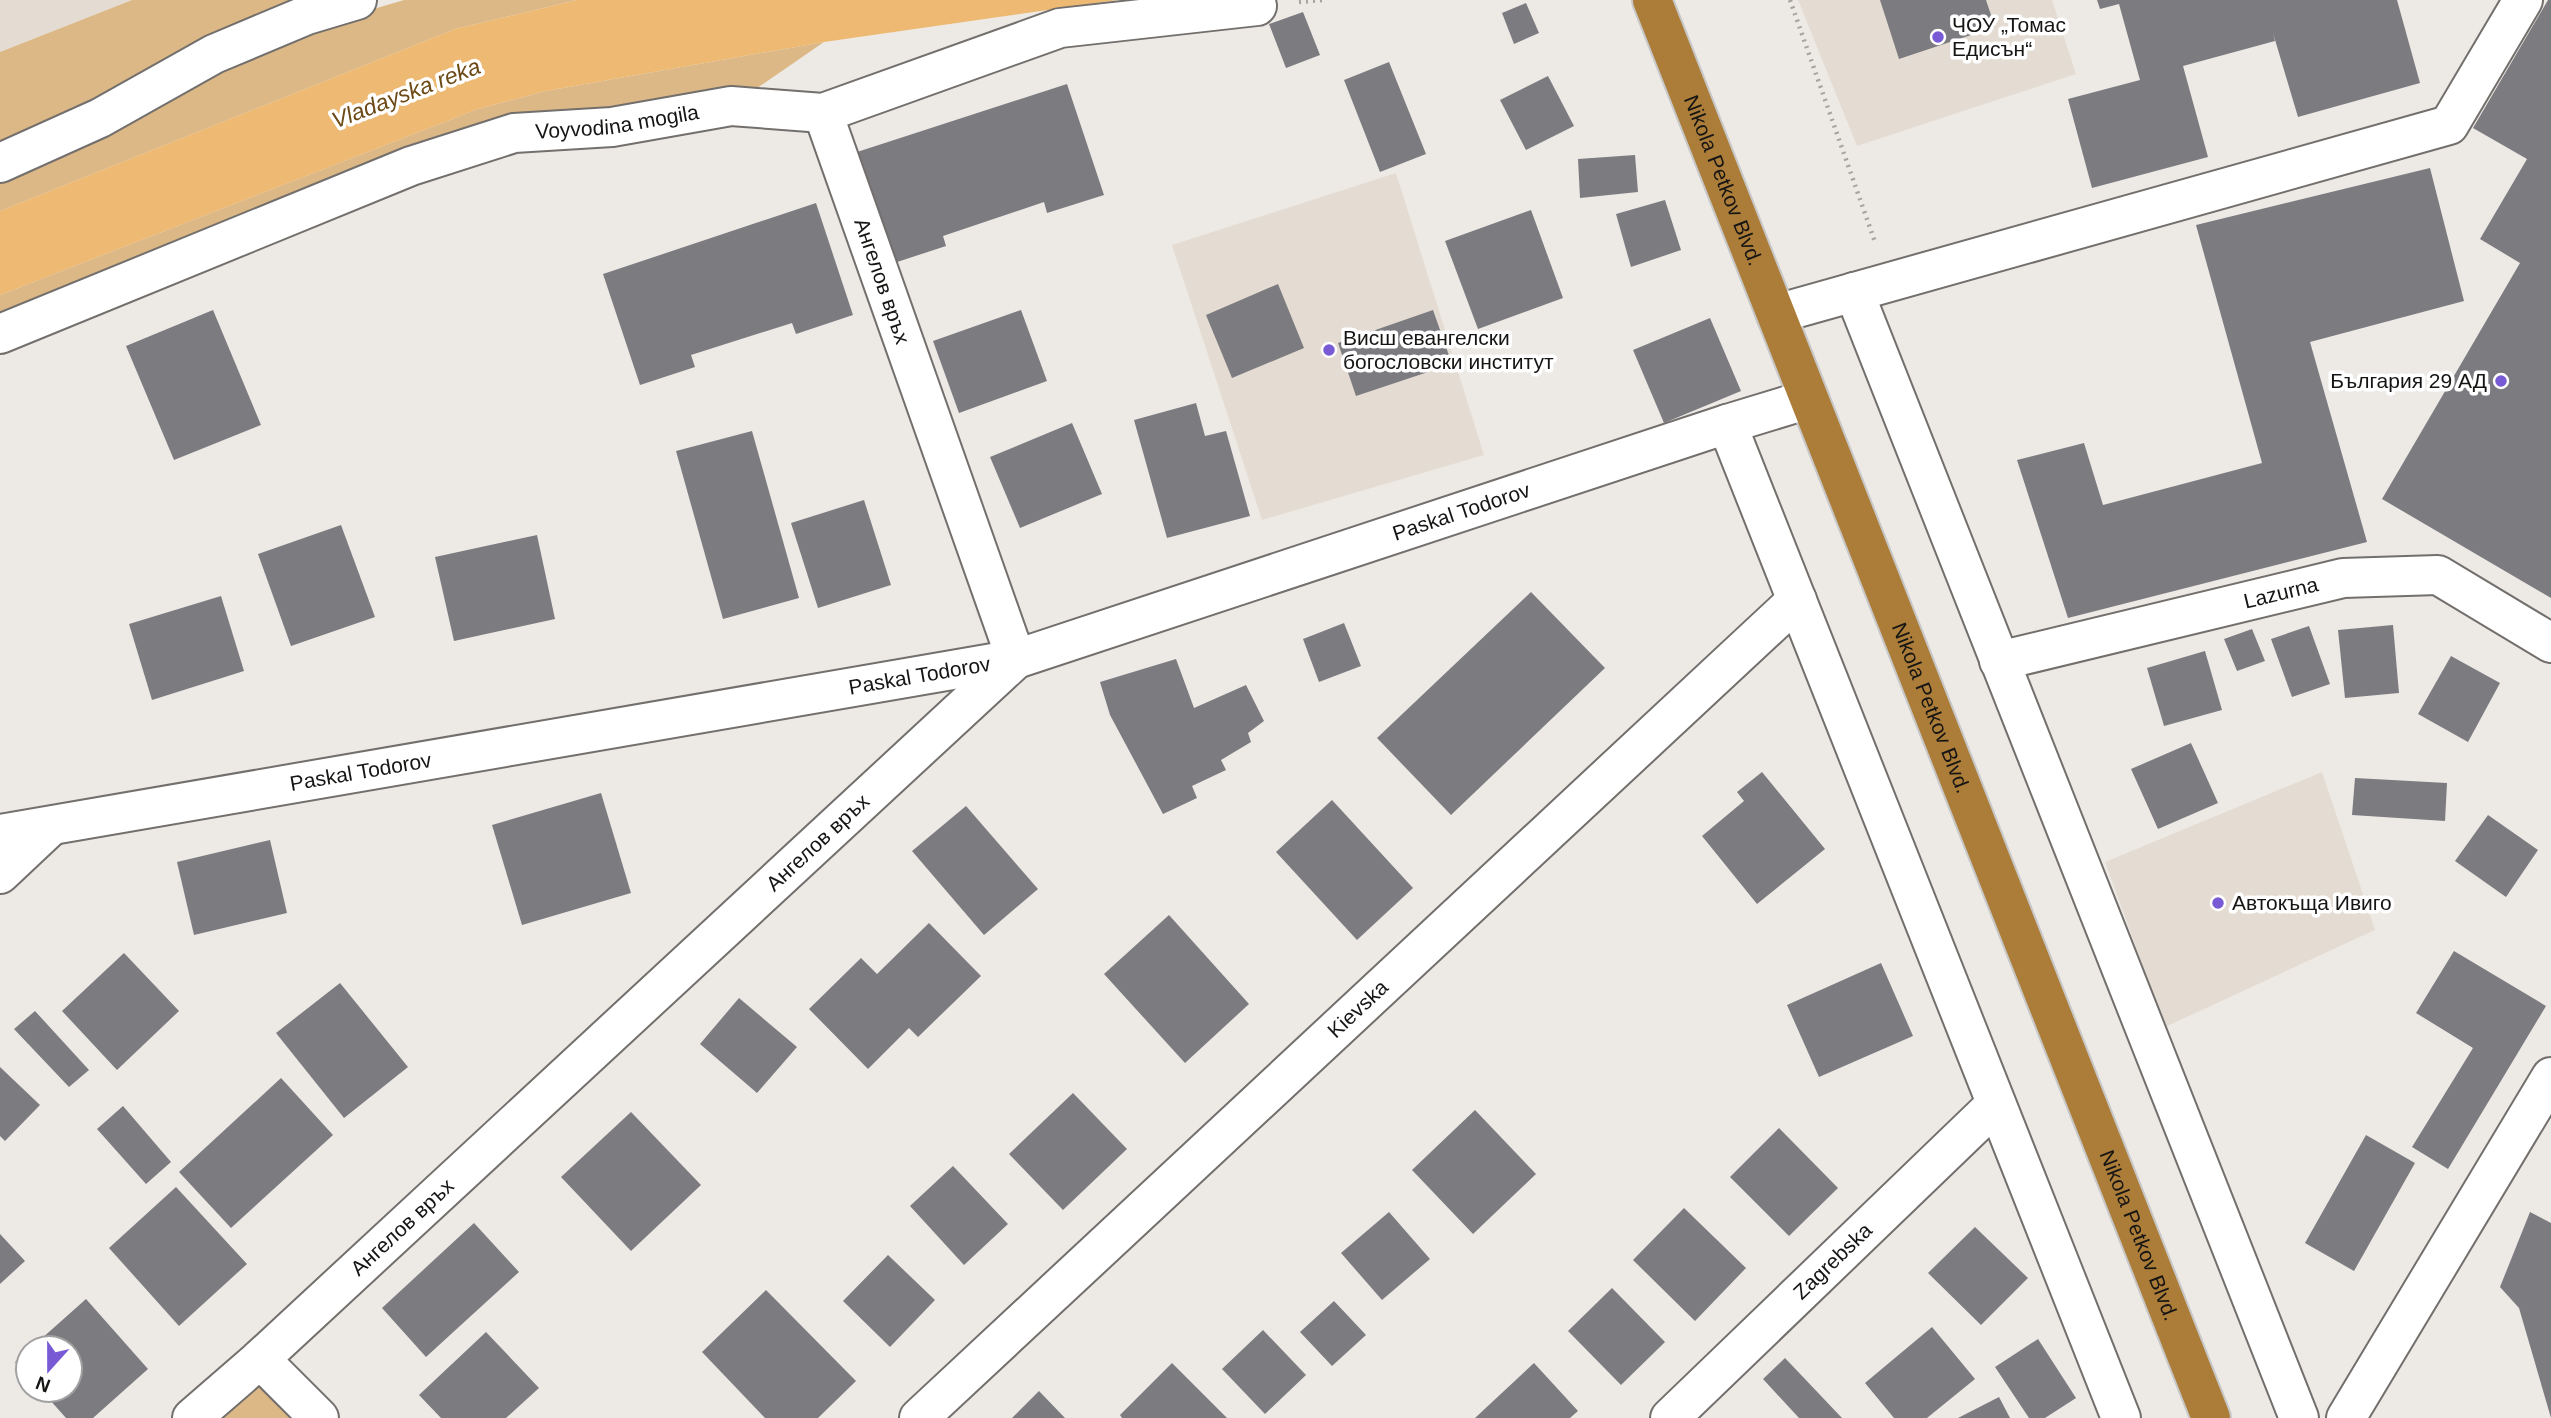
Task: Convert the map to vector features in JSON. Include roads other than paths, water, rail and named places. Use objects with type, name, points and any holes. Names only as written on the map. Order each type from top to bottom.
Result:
[{"type":"highway","name":"Nikola Petkov Blvd.","points":[[1652,0],[2211,1418]]},
{"type":"street","points":[[0,163],[100,118],[214,54],[307,15],[357,0]]},
{"type":"street","points":[[1776,314],[2449,125],[2523,0]]},
{"type":"street","name":"Voyvodina mogila","points":[[0,334],[411,166],[514,133],[612,127],[730,106],[823,113],[1060,28],[1257,6]]},
{"type":"street","name":"Ангелов връх","points":[[192,1418],[260,1359],[1016,659],[823,113]]},
{"type":"street","points":[[1871,287],[1999,661],[2299,1418]]},
{"type":"street","name":"Paskal Todorov","points":[[0,834],[1016,659],[1809,399]]},
{"type":"street","points":[[1727,424],[2121,1418]]},
{"type":"street","name":"Lazurna","points":[[1999,661],[2343,578],[2438,575],[2551,643]]},
{"type":"street","name":"Kievska","points":[[919,1418],[1797,600]]},
{"type":"street","points":[[0,874],[50,827]]},
{"type":"street","points":[[2360,1408],[2551,1077]]},
{"type":"street","name":"Zagrebska","points":[[1670,1418],[1996,1104]]},
{"type":"street","points":[[260,1359],[319,1418]]},
{"type":"water","name":"Vladayska reka","points":[[577,0],[1118,0],[824,42],[546,91],[478,109],[0,295],[0,211],[455,29]]},
{"type":"place","name":"ЧОУ „Томас Едисън“","points":[[1938,37]]},
{"type":"place","name":"Висш евангелски богословски институт","points":[[1329,350]]},
{"type":"place","name":"България 29 АД","points":[[2501,381]]},
{"type":"place","name":"Автокъща Ивиго","points":[[2218,903]]}]
